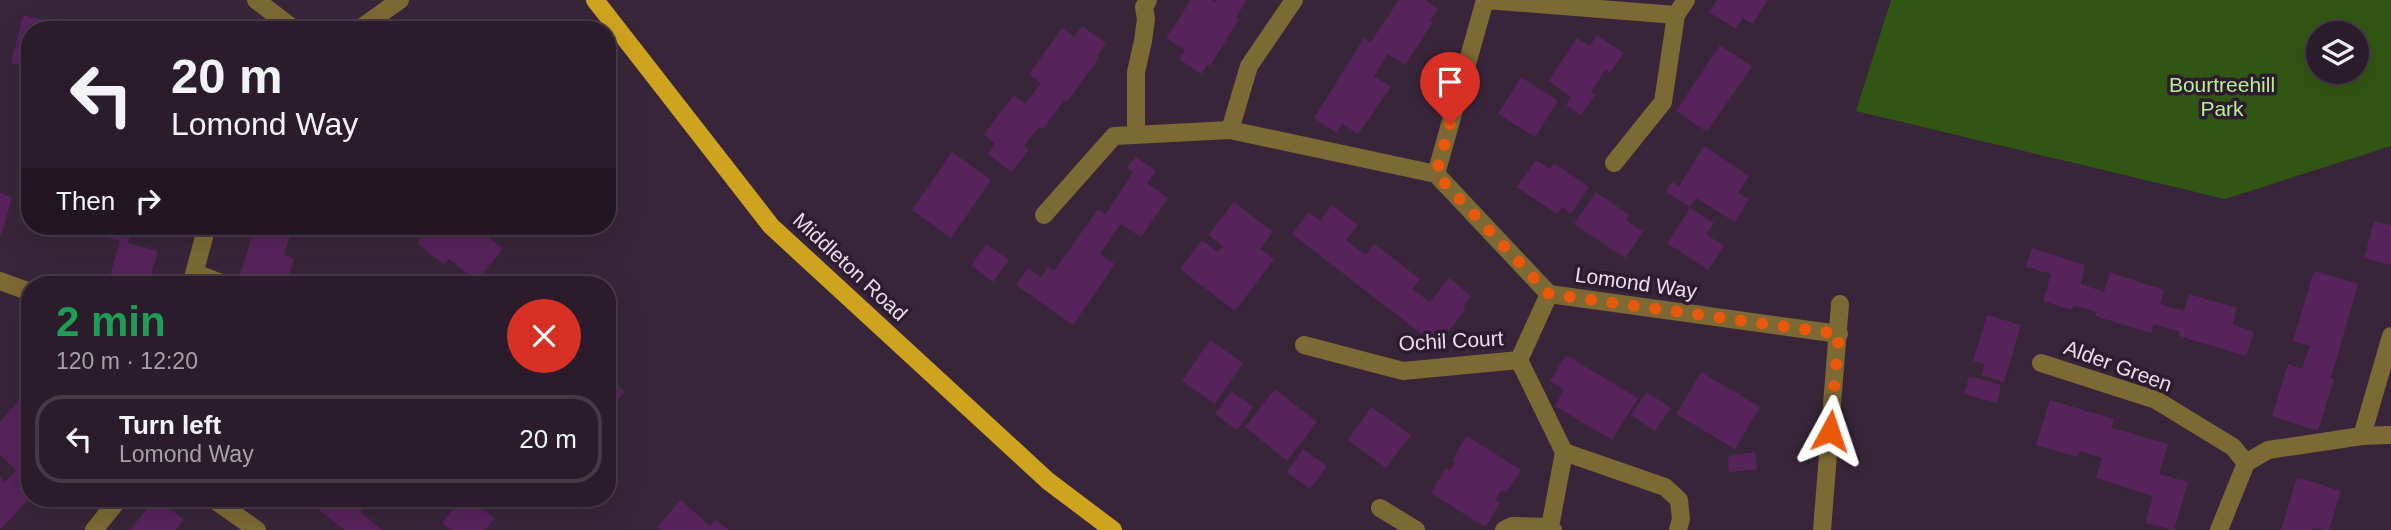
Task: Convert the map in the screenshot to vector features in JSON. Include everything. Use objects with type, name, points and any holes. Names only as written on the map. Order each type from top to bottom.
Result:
[{"type":"main road","name":"Middleton Road","points":[[595,0],[611,21]]},
{"type":"main road","name":"Middleton Road","points":[[616,27],[771,226],[1048,481],[1113,530]]},
{"type":"street","points":[[256,0],[283,21]]},
{"type":"street","points":[[371,21],[400,0]]},
{"type":"street","points":[[1136,135],[1136,72],[1145,30],[1144,7],[1148,0]]},
{"type":"street","points":[[1230,130],[1249,66],[1294,0]]},
{"type":"street","points":[[1044,215],[1114,136],[1230,130],[1436,174],[1485,0],[1681,8],[1663,102],[1614,163]]},
{"type":"street","name":"Lomond Way","points":[[1436,174],[1549,294],[1839,334]]},
{"type":"street","points":[[194,276],[205,235]]},
{"type":"street","name":"Ochil Court","points":[[1519,360],[1549,294]]},
{"type":"street","points":[[1822,530],[1840,304]]},
{"type":"street","points":[[2362,436],[2391,336]]},
{"type":"street","name":"Ochil Court","points":[[1304,345],[1403,371],[1519,360]]},
{"type":"street","name":"Ochil Court","points":[[1519,360],[1564,452]]},
{"type":"street","name":"Alder Green","points":[[2040,363],[2156,400],[2233,447],[2246,463]]},
{"type":"street","points":[[2219,530],[2246,463],[2268,450],[2362,436],[2391,435]]},
{"type":"street","points":[[1504,530],[1512,526],[1551,529],[1564,452],[1665,487],[1678,500],[1681,519],[1678,530]]},
{"type":"street","points":[[94,530],[113,507]]},
{"type":"street","points":[[224,507],[257,530]]},
{"type":"street","points":[[1380,508],[1416,530]]},
{"type":"green space","name":"Bourtreehill Park","points":[[1891,0],[2391,0],[2391,146],[2225,199],[1856,111]]},
{"type":"building","points":[[1191,0],[1212,0],[1215,3],[1217,0],[1247,0],[1236,17],[1239,19],[1210,66],[1208,64],[1201,74],[1179,59],[1185,50],[1166,38]]},
{"type":"building","points":[[1399,0],[1425,0],[1438,9],[1430,20],[1433,22],[1405,65],[1388,54],[1374,76],[1391,87],[1358,134],[1343,124],[1336,133],[1314,118],[1364,38],[1371,42]]},
{"type":"building","points":[[1717,0],[1768,0],[1752,24],[1743,18],[1736,29],[1709,12]]},
{"type":"building","points":[[23,15],[46,21],[22,21]]},
{"type":"building","points":[[21,23],[21,66],[11,63]]},
{"type":"building","points":[[1082,26],[1106,43],[1097,56],[1099,58],[1067,102],[1064,100],[1043,129],[1039,127],[1024,146],[1029,150],[1011,172],[988,154],[995,144],[984,134],[1014,95],[1025,104],[1041,83],[1029,74],[1062,28],[1074,37]]},
{"type":"building","points":[[1597,35],[1624,53],[1610,73],[1605,70],[1591,92],[1595,95],[1581,115],[1566,105],[1571,97],[1548,81],[1577,38],[1590,46]]},
{"type":"building","points":[[1720,45],[1752,66],[1707,132],[1676,111]]},
{"type":"building","points":[[1521,77],[1558,101],[1535,137],[1498,114]]},
{"type":"building","points":[[1704,146],[1749,176],[1738,193],[1749,199],[1735,222],[1696,198],[1690,207],[1666,192],[1672,182],[1679,186]]},
{"type":"building","points":[[952,152],[991,180],[951,238],[912,210]]},
{"type":"building","points":[[1135,156],[1156,171],[1147,183],[1168,198],[1141,237],[1121,224],[1100,254],[1115,264],[1073,325],[1016,285],[1028,268],[1041,277],[1048,267],[1054,271],[1098,209],[1106,214],[1133,172],[1127,168]]},
{"type":"building","points":[[1536,160],[1550,169],[1554,163],[1589,187],[1571,214],[1562,207],[1557,214],[1516,187]]},
{"type":"building","points":[[1596,192],[1629,215],[1626,220],[1643,232],[1625,258],[1574,224]]},
{"type":"building","points":[[0,193],[12,197],[1,236],[0,236]]},
{"type":"building","points":[[1234,202],[1273,232],[1260,249],[1274,259],[1235,311],[1180,269],[1202,240],[1218,252],[1223,246],[1208,235]]},
{"type":"building","points":[[1332,205],[1358,225],[1346,240],[1366,255],[1374,244],[1420,279],[1412,289],[1430,302],[1449,278],[1471,296],[1463,306],[1466,309],[1437,346],[1292,234],[1309,212],[1320,221]]},
{"type":"building","points":[[1690,208],[1714,223],[1706,234],[1724,246],[1708,270],[1667,243]]},
{"type":"building","points":[[2374,221],[2391,225],[2391,265],[2364,258]]},
{"type":"building","points":[[130,235],[128,243],[158,251],[151,276],[110,276],[120,241],[102,236]]},
{"type":"building","points":[[252,235],[290,235],[284,255],[294,259],[289,276],[240,276]]},
{"type":"building","points":[[415,235],[486,235],[503,249],[480,276],[470,276],[449,259],[444,265],[417,243],[420,239]]},
{"type":"building","points":[[986,244],[1009,260],[993,282],[971,266]]},
{"type":"building","points":[[2032,248],[2085,265],[2081,284],[2104,292],[2110,272],[2164,290],[2160,304],[2184,311],[2189,294],[2237,308],[2233,324],[2254,332],[2246,356],[2179,336],[2180,332],[2154,324],[2151,333],[2095,316],[2096,312],[2074,305],[2072,310],[2043,301],[2051,274],[2026,267]]},
{"type":"building","points":[[2314,271],[2358,284],[2318,431],[2272,416],[2288,364],[2302,369],[2310,346],[2293,341]]},
{"type":"building","points":[[1987,315],[2021,325],[2004,382],[1981,375],[1985,364],[1973,361]]},
{"type":"building","points":[[1210,340],[1243,363],[1215,404],[1182,381]]},
{"type":"building","points":[[1566,355],[1638,398],[1612,440],[1555,406],[1564,389],[1550,381]]},
{"type":"building","points":[[1701,372],[1760,407],[1735,449],[1676,414]]},
{"type":"building","points":[[1969,376],[2001,385],[1997,403],[1964,394]]},
{"type":"building","points":[[616,384],[625,392],[616,402]]},
{"type":"building","points":[[1275,389],[1317,422],[1287,461],[1245,427]]},
{"type":"building","points":[[1231,391],[1253,407],[1237,430],[1215,414]]},
{"type":"building","points":[[1647,392],[1671,408],[1655,431],[1631,415]]},
{"type":"building","points":[[21,398],[22,507],[0,530],[0,477],[5,482],[16,470],[0,455],[0,422]]},
{"type":"building","points":[[2050,400],[2114,419],[2112,428],[2168,444],[2159,474],[2188,482],[2174,530],[2145,523],[2153,496],[2096,478],[2102,458],[2080,451],[2078,457],[2036,445]]},
{"type":"building","points":[[1371,407],[1411,435],[1386,468],[1348,440]]},
{"type":"building","points":[[1467,436],[1521,470],[1506,493],[1502,490],[1498,495],[1496,500],[1500,503],[1485,527],[1431,493],[1446,468],[1450,471],[1455,462],[1452,460]]},
{"type":"building","points":[[1303,449],[1327,466],[1310,489],[1287,472]]},
{"type":"building","points":[[1755,452],[1757,469],[1729,472],[1728,456]]},
{"type":"building","points":[[2297,477],[2341,491],[2329,530],[2281,530]]},
{"type":"building","points":[[681,500],[710,526],[715,519],[728,530],[660,530],[657,527]]},
{"type":"building","points":[[149,507],[169,507],[184,520],[176,530],[130,530]]},
{"type":"building","points":[[316,507],[364,507],[360,512],[382,530],[344,530]]},
{"type":"building","points":[[455,507],[486,507],[484,510],[495,518],[485,530],[451,530],[442,523]]},
{"type":"route","points":[[1450,124],[1436,174],[1549,294],[1839,334],[1830,431]]}]
